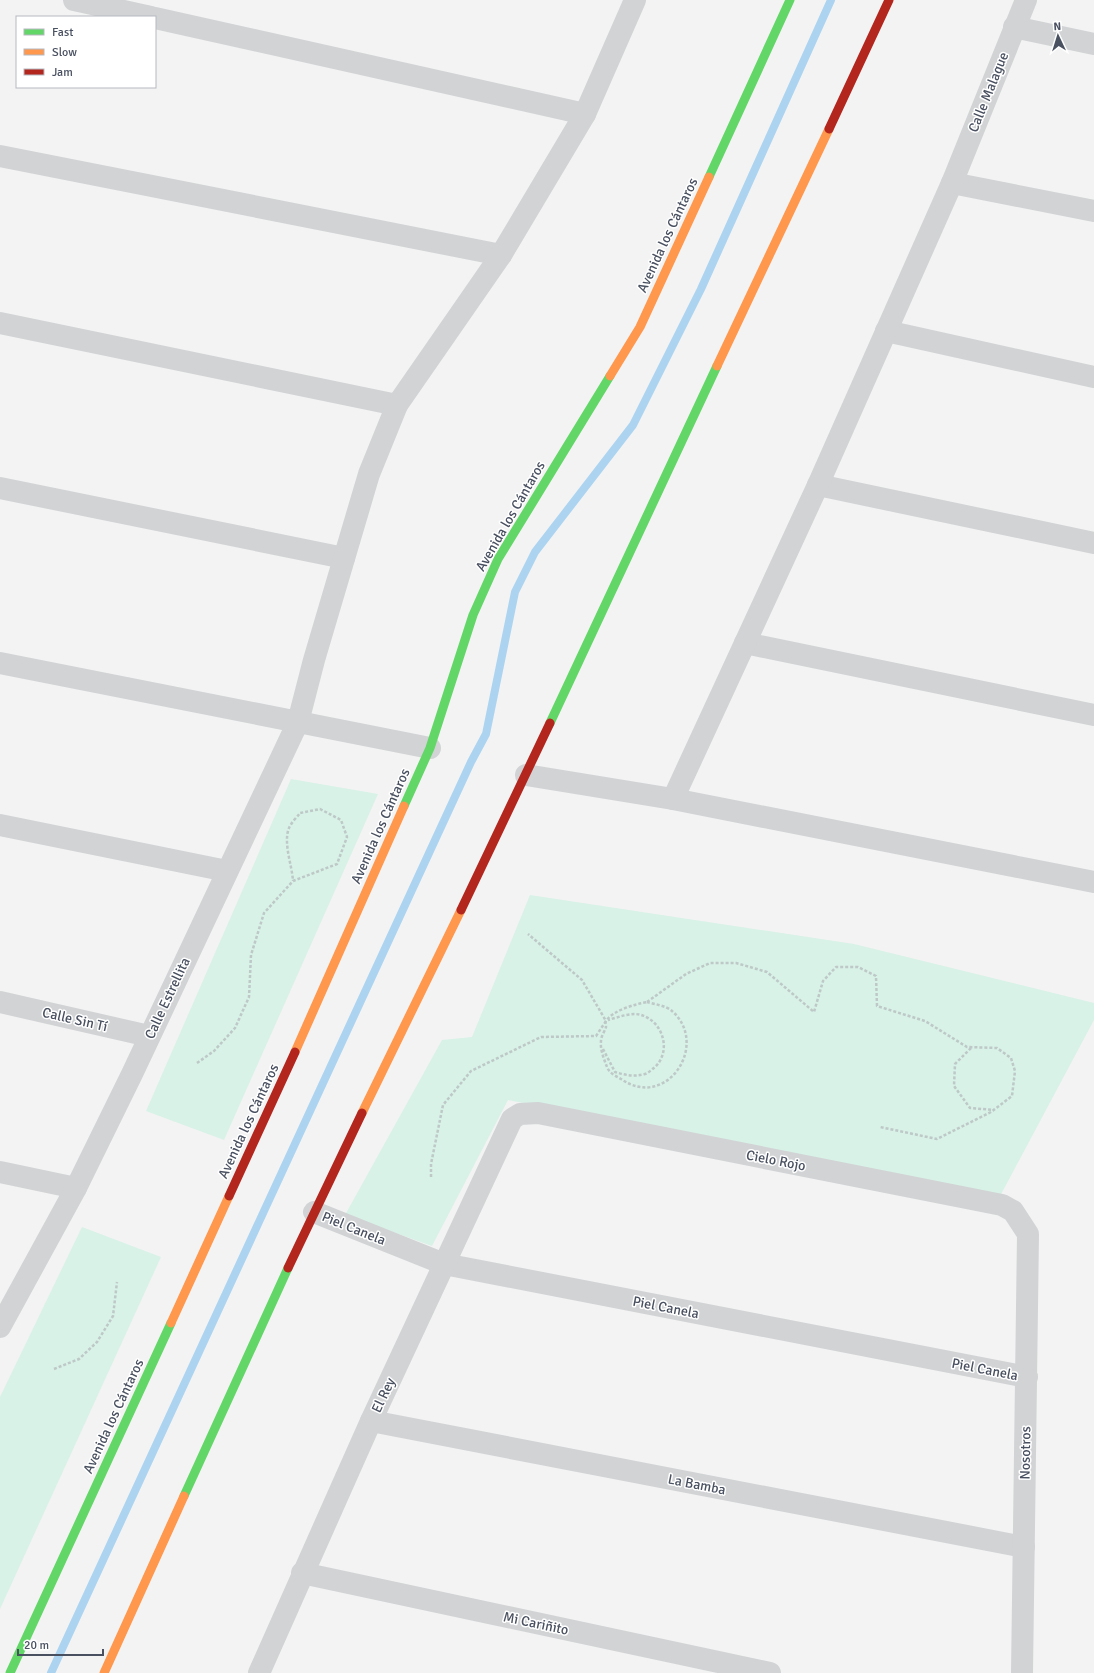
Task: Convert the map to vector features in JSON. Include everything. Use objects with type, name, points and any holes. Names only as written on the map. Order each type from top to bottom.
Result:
[{"type":"street","points":[[74,0],[146,16]]},
{"type":"street","name":"Calle Estrellita","points":[[0,1327],[76,1188],[298,722],[314,660],[369,474],[397,405],[501,255],[585,114],[635,0]]},
{"type":"street","name":"Avenida los Cántaros","points":[[10,1673],[305,1029],[430,748],[473,615],[498,559],[640,327],[790,0]]},
{"type":"street","points":[[104,1673],[314,1212],[526,775],[889,0]]},
{"type":"street","name":"Calle Malague","points":[[673,799],[818,485],[952,184],[1026,0]]},
{"type":"street","points":[[156,18],[585,114]]},
{"type":"street","points":[[1014,27],[1094,44]]},
{"type":"street","points":[[0,156],[501,255]]},
{"type":"street","points":[[952,184],[1094,211]]},
{"type":"street","points":[[0,323],[397,405]]},
{"type":"street","points":[[886,331],[1094,377]]},
{"type":"street","points":[[818,485],[1094,543]]},
{"type":"street","points":[[0,488],[344,558]]},
{"type":"street","points":[[745,643],[1094,715]]},
{"type":"street","points":[[0,663],[430,748]]},
{"type":"street","points":[[526,775],[673,799],[1094,882]]},
{"type":"street","points":[[0,825],[227,871]]},
{"type":"street","name":"Calle Sin Tí","points":[[0,1002],[149,1036]]},
{"type":"street","name":"Cielo Rojo","points":[[512,1119],[524,1113],[538,1113],[1002,1206],[1013,1211],[1028,1234]]},
{"type":"street","name":"El Rey","points":[[259,1673],[302,1573],[371,1421],[512,1119]]},
{"type":"street","points":[[0,1172],[76,1188]]},
{"type":"street","name":"Piel Canela","points":[[314,1212],[444,1264],[1027,1377]]},
{"type":"street","name":"Nosotros","points":[[1022,1673],[1028,1234]]},
{"type":"street","name":"La Bamba","points":[[371,1421],[1024,1547]]},
{"type":"street","name":"Mi Cariñito","points":[[302,1573],[770,1673]]},
{"type":"path","points":[[197,1063],[214,1051],[235,1028],[249,997],[251,955],[264,913],[293,881],[337,864],[346,837],[341,820],[320,809],[300,812],[289,827],[286,844],[292,865],[293,881]]},
{"type":"path","points":[[528,934],[582,980],[606,1021],[601,1041],[603,1057],[608,1070],[631,1086],[658,1085],[672,1077],[681,1068],[685,1053],[686,1037],[682,1022],[672,1010],[647,1002]]},
{"type":"path","points":[[431,1177],[431,1164],[443,1105],[471,1071],[541,1037],[596,1036],[606,1021],[626,1007],[647,1002],[686,974],[710,963],[736,962],[767,972],[814,1012],[823,981],[836,967],[858,967],[876,976],[878,1006],[925,1020],[967,1047],[997,1048],[1011,1058],[1015,1071],[1012,1096],[994,1110],[937,1139],[880,1127]]},
{"type":"path","points":[[601,1041],[606,1056],[615,1072],[631,1076],[647,1074],[659,1063],[665,1047],[660,1028],[644,1015],[625,1015],[606,1021]]},
{"type":"path","points":[[971,1047],[955,1064],[954,1086],[970,1108],[994,1110]]},
{"type":"path","points":[[54,1369],[79,1359],[97,1342],[113,1316],[117,1282]]},
{"type":"green space","points":[[291,779],[378,794],[224,1140],[146,1111]]},
{"type":"green space","points":[[530,895],[854,944],[1094,1003],[1094,1020],[999,1198],[508,1100],[432,1246],[345,1215],[442,1040],[472,1037]]},
{"type":"green space","points":[[82,1227],[161,1257],[0,1609],[0,1397]]},
{"type":"waterway","points":[[51,1673],[471,762],[486,734],[515,592],[535,552],[633,425],[701,289],[831,0]]},
{"type":"traffic: fast","points":[[709,177],[790,0]]},
{"type":"traffic: fast","points":[[550,723],[717,366]]},
{"type":"traffic: fast","points":[[404,806],[430,748],[473,615],[498,559],[610,376]]},
{"type":"traffic: fast","points":[[184,1496],[288,1268]]},
{"type":"traffic: fast","points":[[10,1673],[171,1323]]},
{"type":"traffic: slow","points":[[717,366],[829,129]]},
{"type":"traffic: slow","points":[[610,376],[640,327],[709,177]]},
{"type":"traffic: slow","points":[[295,1052],[404,806]]},
{"type":"traffic: slow","points":[[362,1113],[461,910]]},
{"type":"traffic: slow","points":[[171,1323],[229,1196]]},
{"type":"traffic: slow","points":[[104,1673],[184,1496]]},
{"type":"traffic: jam","points":[[829,129],[889,0]]},
{"type":"traffic: jam","points":[[461,910],[550,723]]},
{"type":"traffic: jam","points":[[229,1196],[295,1052]]},
{"type":"traffic: jam","points":[[288,1268],[362,1113]]}]
